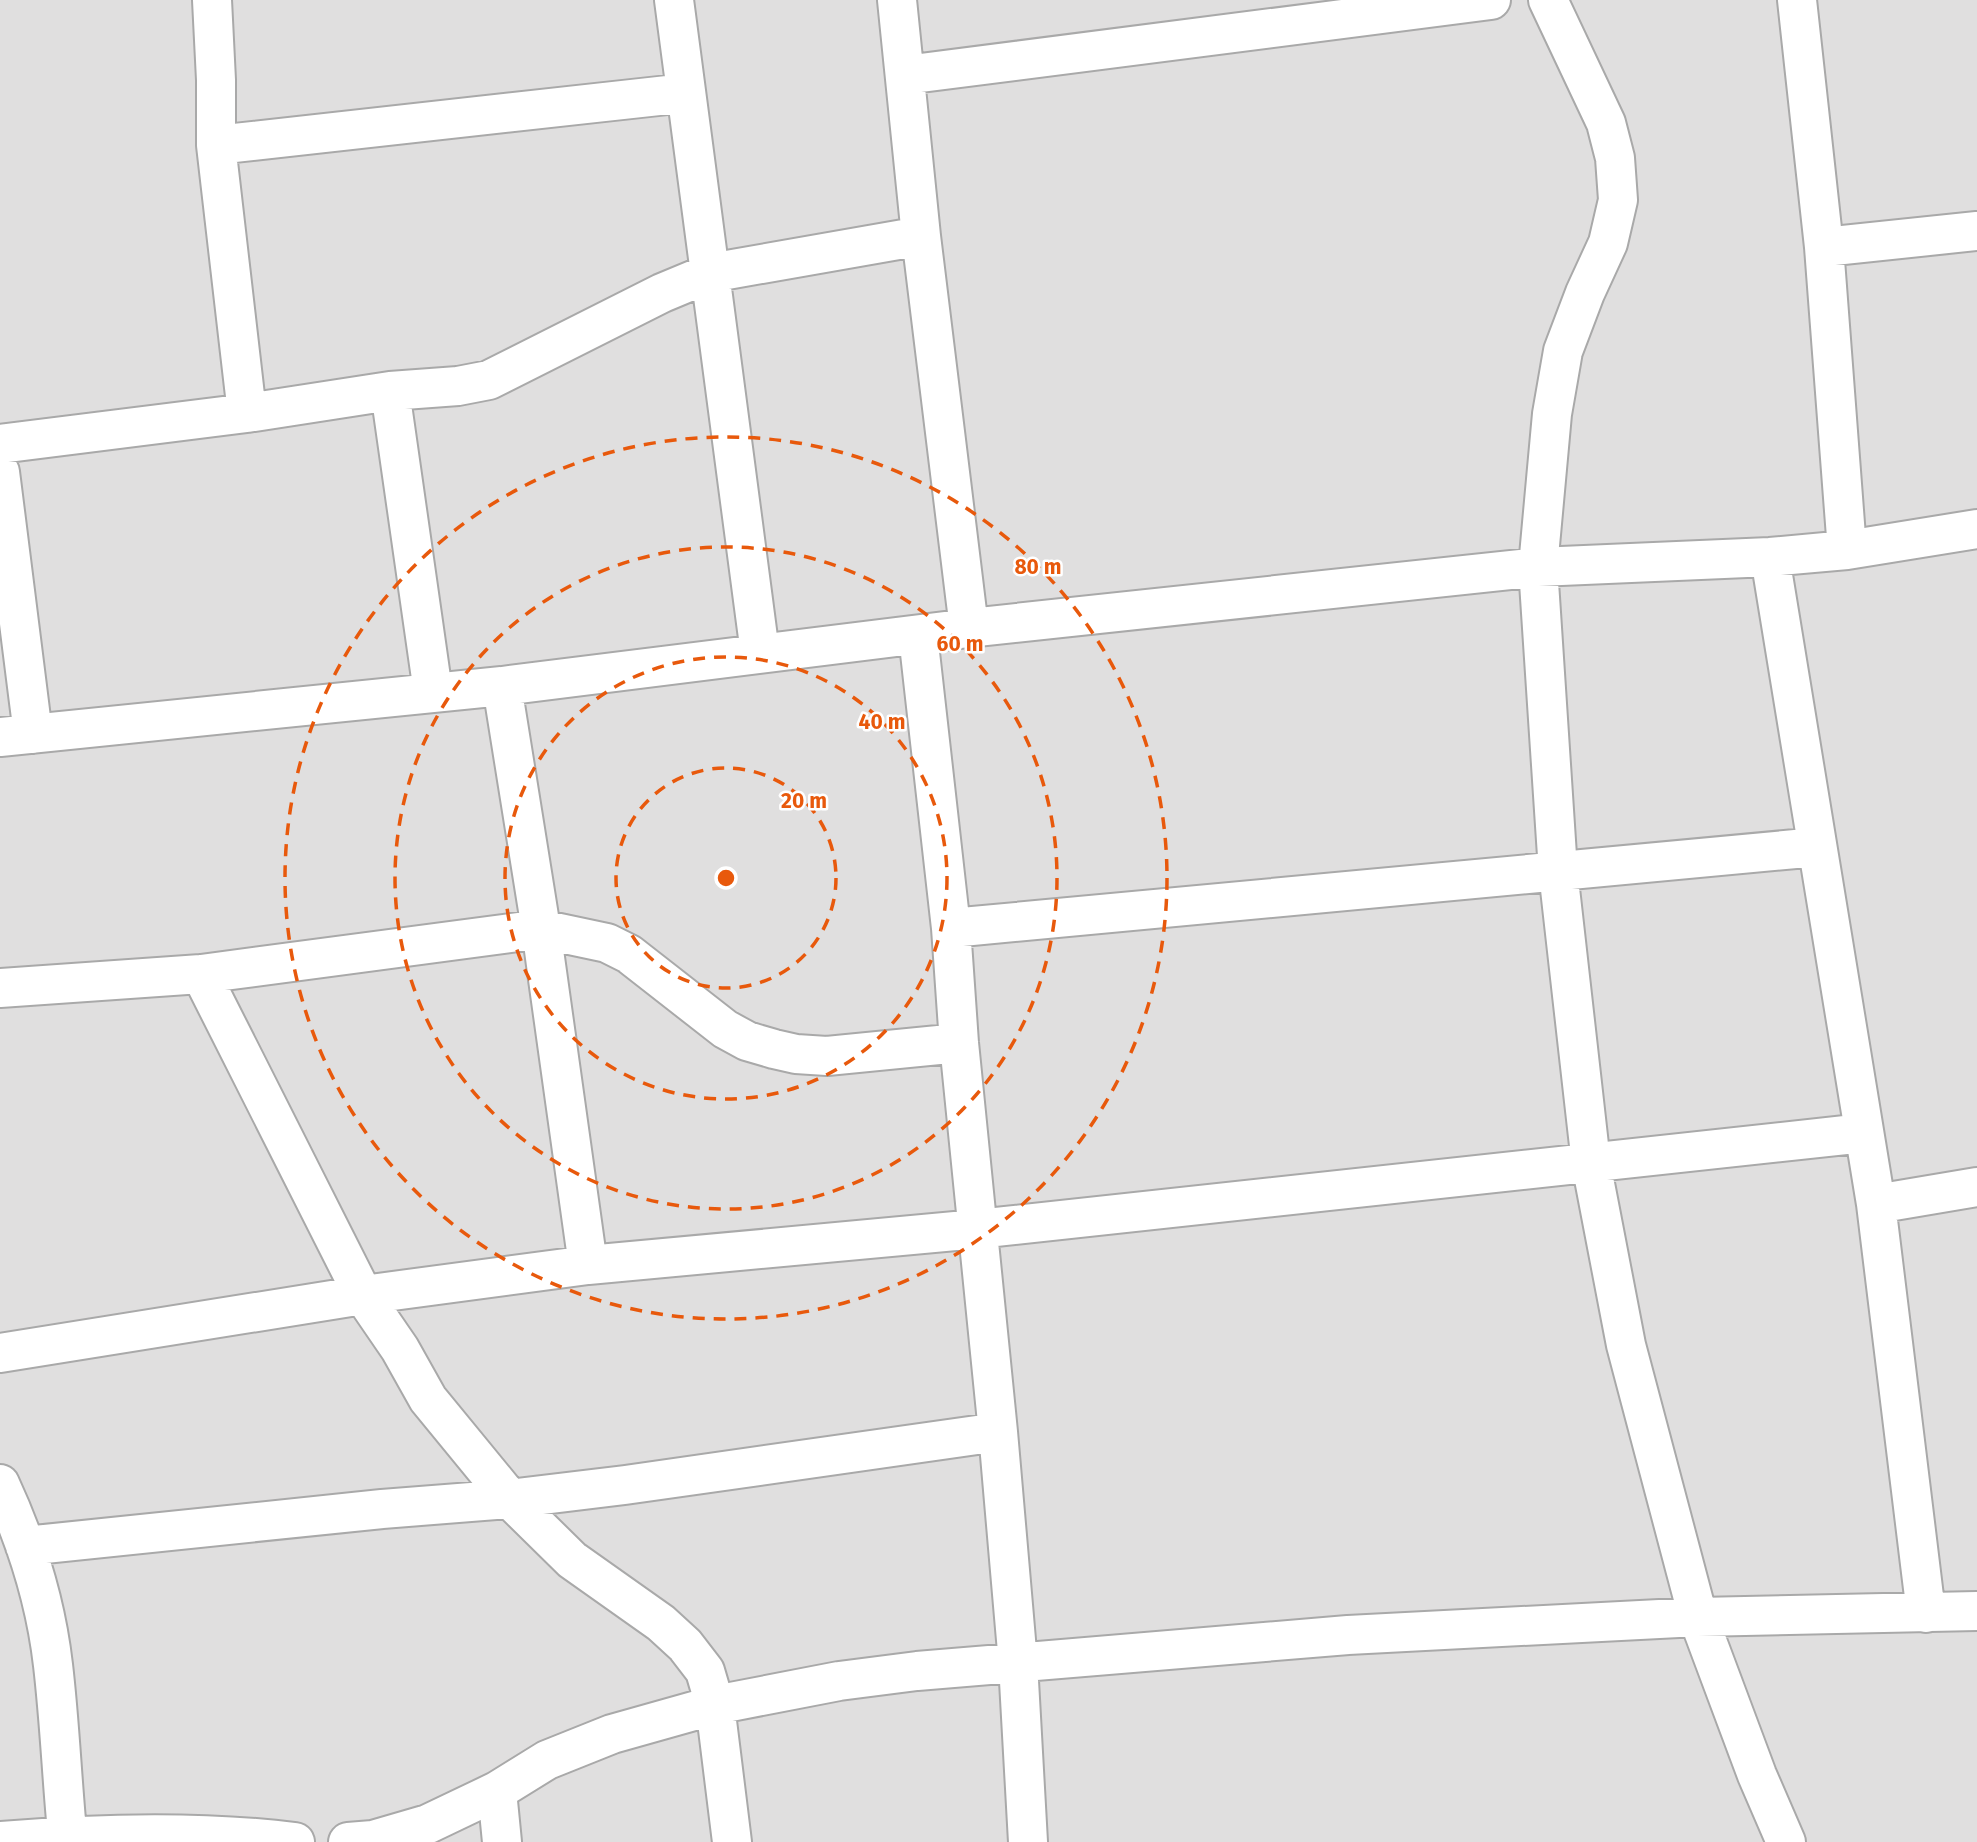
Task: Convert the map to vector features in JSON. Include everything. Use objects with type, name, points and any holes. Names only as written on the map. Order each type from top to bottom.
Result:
[{"type":"street","points":[[212,0],[216,145],[247,413]]},
{"type":"street","points":[[674,0],[760,653]]},
{"type":"street","points":[[897,0],[921,236],[969,628]]},
{"type":"street","points":[[905,75],[1490,0]]},
{"type":"street","points":[[1548,0],[1606,124],[1615,158],[1618,200],[1608,243],[1563,351],[1552,414],[1538,567],[1558,871],[1591,1163],[1626,1345],[1698,1616],[1758,1776],[1786,1842]]},
{"type":"street","points":[[1797,0],[1824,247],[1847,550]]},
{"type":"street","points":[[216,145],[686,93]]},
{"type":"street","points":[[1824,247],[1977,231]]},
{"type":"street","points":[[0,444],[489,380],[662,293],[710,273],[921,236]]},
{"type":"street","points":[[390,391],[433,692]]},
{"type":"street","points":[[0,472],[16,736],[502,686],[969,628],[1538,567],[1770,557],[1847,550],[1977,528]]},
{"type":"street","points":[[1770,557],[1876,1204],[1926,1613]]},
{"type":"street","points":[[918,635],[951,928],[959,1044],[998,1432],[1018,1663],[1028,1842]]},
{"type":"street","points":[[502,686],[541,929],[588,1265]]},
{"type":"street","points":[[951,928],[1817,847]]},
{"type":"street","points":[[0,988],[201,974],[541,929],[607,943],[618,948],[725,1029],[747,1041],[774,1049],[827,1056],[959,1044]]},
{"type":"street","points":[[201,974],[363,1295],[400,1349],[428,1399],[510,1499],[572,1560],[605,1586],[661,1623],[685,1645],[705,1671],[715,1705],[732,1842]]},
{"type":"street","points":[[0,1353],[363,1295],[588,1265],[977,1229],[1864,1133]]},
{"type":"street","points":[[1876,1204],[1977,1187]]},
{"type":"street","points":[[25,1546],[382,1508],[510,1499],[998,1432]]},
{"type":"street","points":[[0,1484],[25,1546],[42,1607],[53,1662],[68,1839]]},
{"type":"street","points":[[348,1842],[373,1840],[428,1824],[497,1791],[547,1760],[612,1734],[715,1705],[839,1681],[917,1671],[1348,1634],[1698,1616],[1977,1611]]},
{"type":"street","points":[[497,1791],[502,1842]]},
{"type":"street","points":[[0,1841],[242,1839],[295,1842]]},
{"type":"shaded area","points":[[0,0],[1977,0],[1977,1842],[0,1842]]}]
